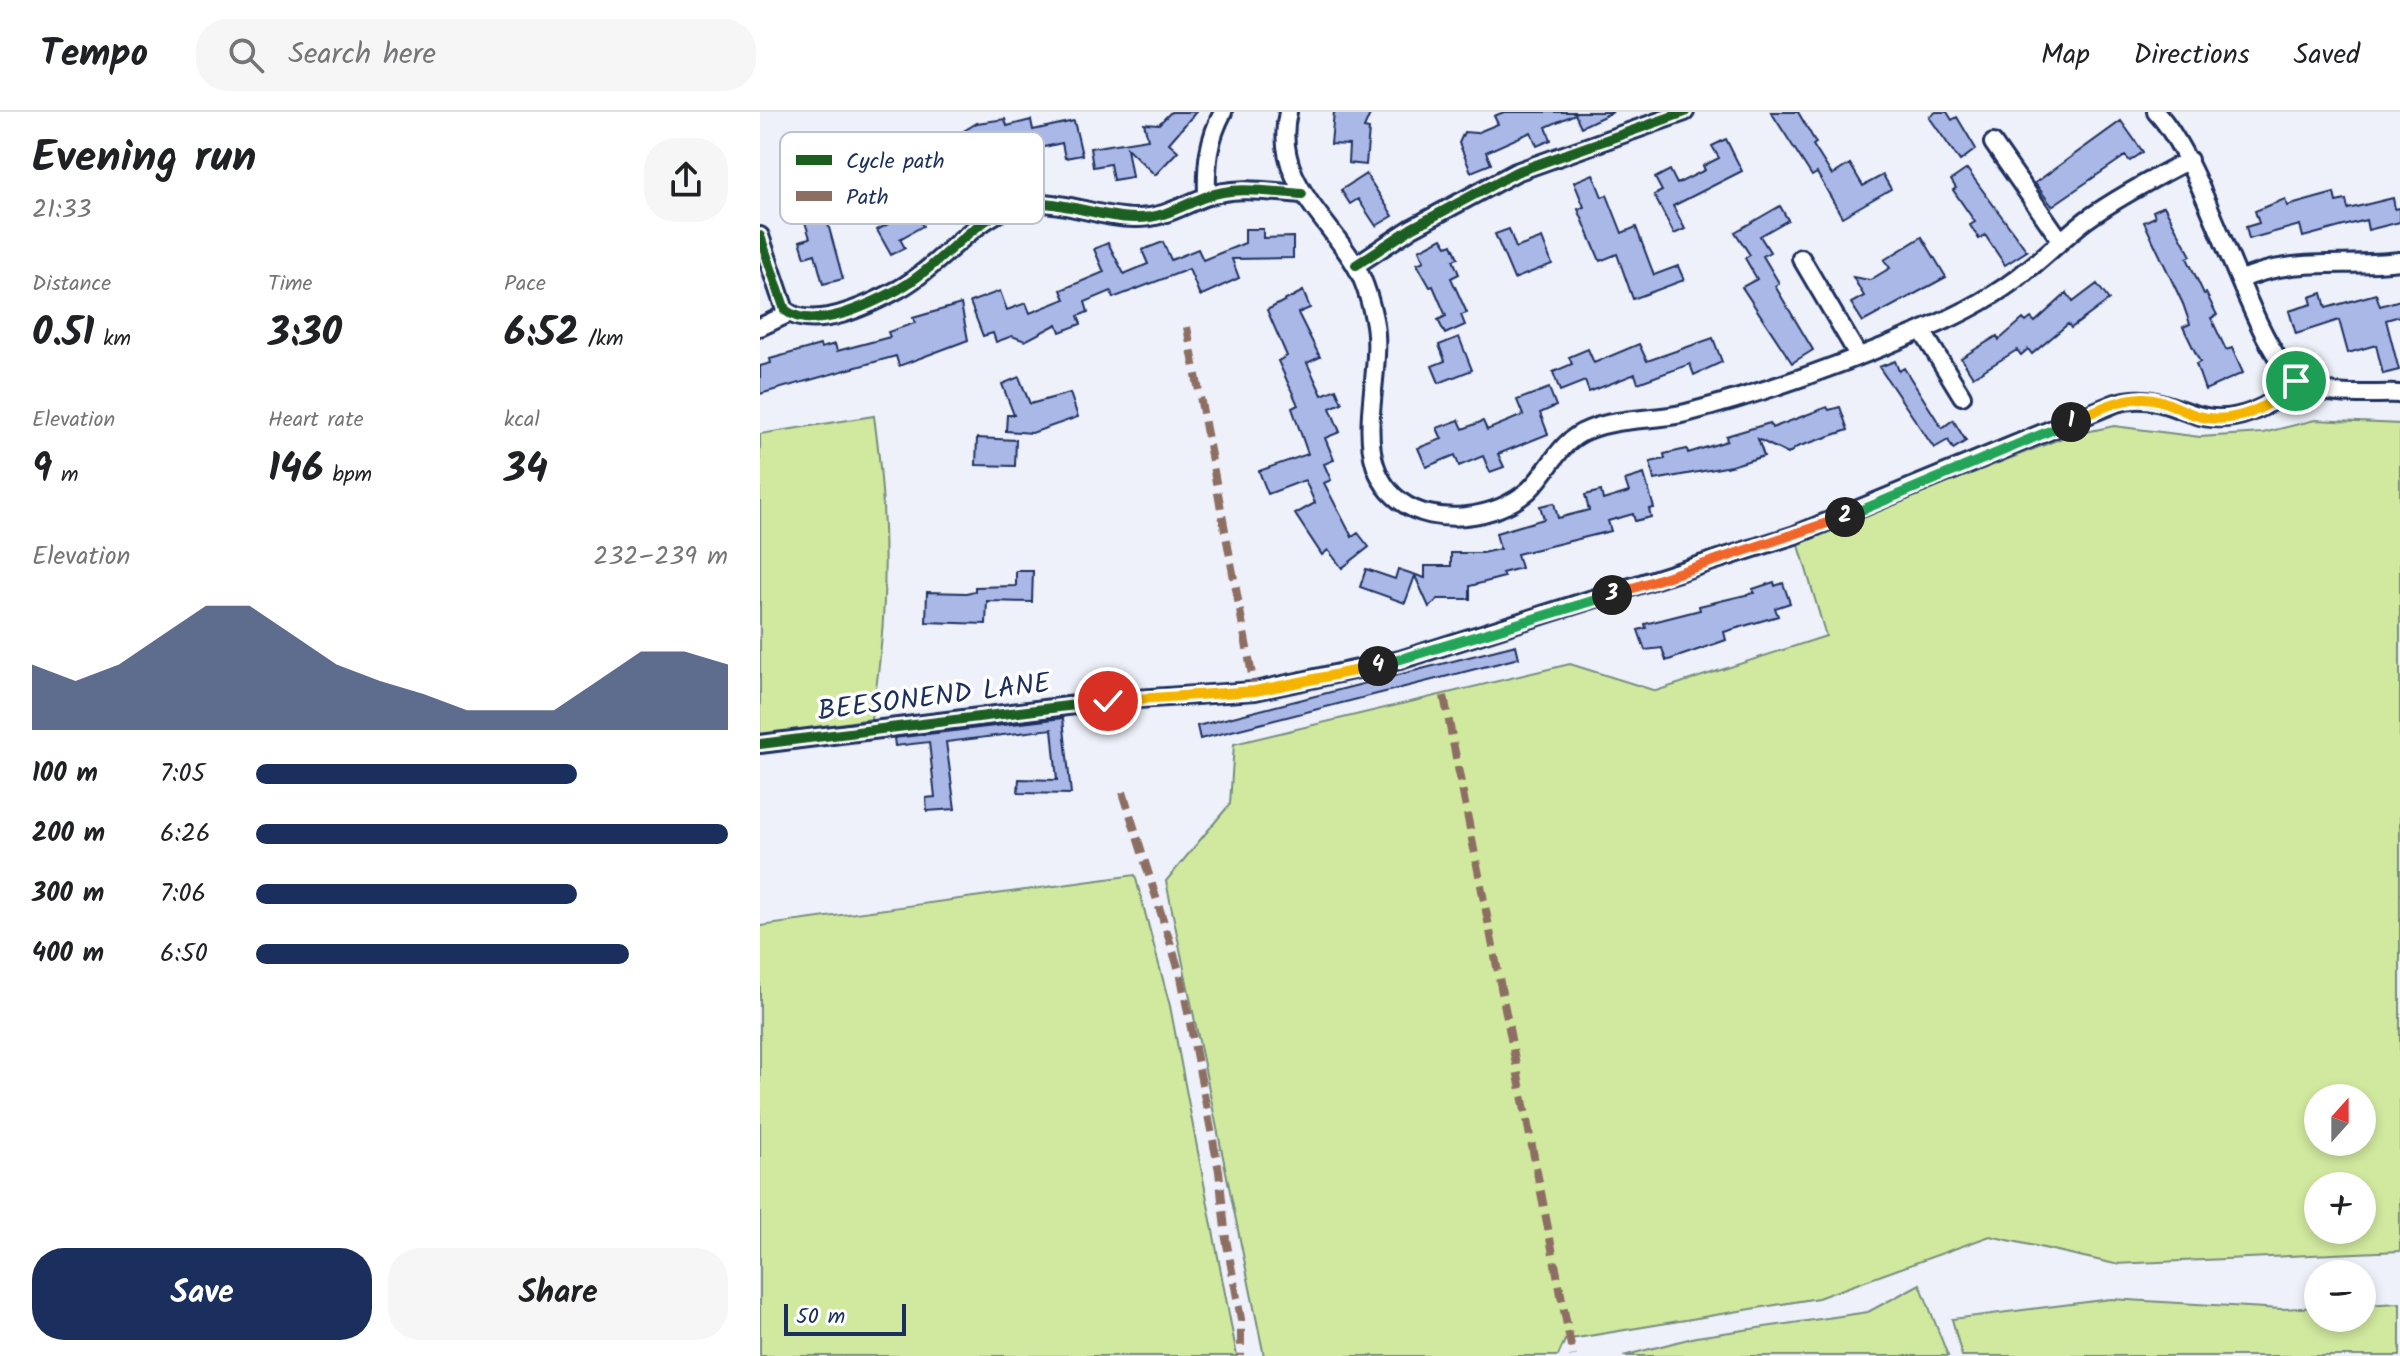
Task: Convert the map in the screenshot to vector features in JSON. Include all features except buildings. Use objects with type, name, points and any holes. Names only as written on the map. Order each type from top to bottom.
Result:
[{"type":"street","points":[[1207,196],[1206,158],[1212,132],[1223,112]]},
{"type":"street","points":[[1288,112],[1284,144],[1289,168],[1302,194],[1356,265],[1370,302],[1379,342],[1371,456],[1387,487],[1398,500],[1432,517],[1487,511],[1528,490],[1574,436],[1609,422],[1683,413],[1922,331],[2000,291],[2100,211],[2189,160]]},
{"type":"street","points":[[1356,265],[1412,228],[1505,177],[1685,112]]},
{"type":"street","points":[[2156,112],[2189,160],[2240,280],[2282,366],[2296,381],[2328,392],[2400,394]]},
{"type":"street","points":[[1993,143],[2061,241]]},
{"type":"street","points":[[1044,203],[1110,216],[1155,217],[1207,196],[1254,189],[1302,194]]},
{"type":"street","points":[[760,236],[782,304],[790,313],[803,319],[842,312],[901,288],[980,224]]},
{"type":"street","points":[[1801,258],[1858,355]]},
{"type":"street","points":[[2240,280],[2262,270],[2302,263],[2358,265],[2400,261]]},
{"type":"street","points":[[760,327],[790,313]]},
{"type":"street","points":[[1922,331],[1962,396]]},
{"type":"street","name":"BEESONEND LANE","points":[[760,744],[1108,701],[1255,691],[1400,660],[1795,535],[2116,403],[2145,398],[2196,415],[2229,416],[2266,407],[2296,381]]},
{"type":"green space","points":[[874,416],[884,530],[884,606],[871,719],[760,736],[760,434]]},
{"type":"green space","points":[[2315,420],[2400,424],[2400,1251],[2115,1264],[1990,1236],[1818,1298],[1565,1340],[1558,1356],[1264,1356],[1166,881],[1230,804],[1234,744],[1570,664],[1656,691],[1826,636],[1798,542],[2067,436],[2114,426],[2200,437],[2263,433]]},
{"type":"green space","points":[[1135,875],[1170,1006],[1237,1356],[760,1356],[760,926]]},
{"type":"green space","points":[[1920,1284],[1948,1356],[1623,1356],[1696,1337],[1868,1312]]},
{"type":"green space","points":[[2111,1299],[2304,1308],[2304,1332],[2376,1332],[2376,1304],[2400,1303],[2400,1356],[1962,1356],[1952,1319]]},
{"type":"marked path","points":[[1187,327],[1255,691]]},
{"type":"marked path","points":[[1444,696],[1573,1356]]},
{"type":"marked path","points":[[1123,792],[1181,977],[1219,1171],[1226,1239],[1241,1319],[1241,1356]]},
{"type":"cycle path","points":[[1356,265],[1412,228],[1516,172],[1685,112]]},
{"type":"cycle path","points":[[1044,204],[1137,218],[1164,214],[1229,191],[1302,194]]},
{"type":"cycle path","points":[[760,236],[785,310],[811,319],[842,314],[899,289],[981,224]]},
{"type":"cycle path","points":[[760,744],[1108,701],[1255,691],[1400,660],[1795,535],[2116,403],[2147,400],[2194,414],[2223,418],[2263,407],[2296,381]]},
{"type":"route","points":[[1108,701],[1255,691],[1400,660],[1526,623],[1795,535],[1884,502],[2116,403],[2145,398],[2163,401],[2210,418],[2229,416],[2266,407],[2277,401],[2296,381]]}]
